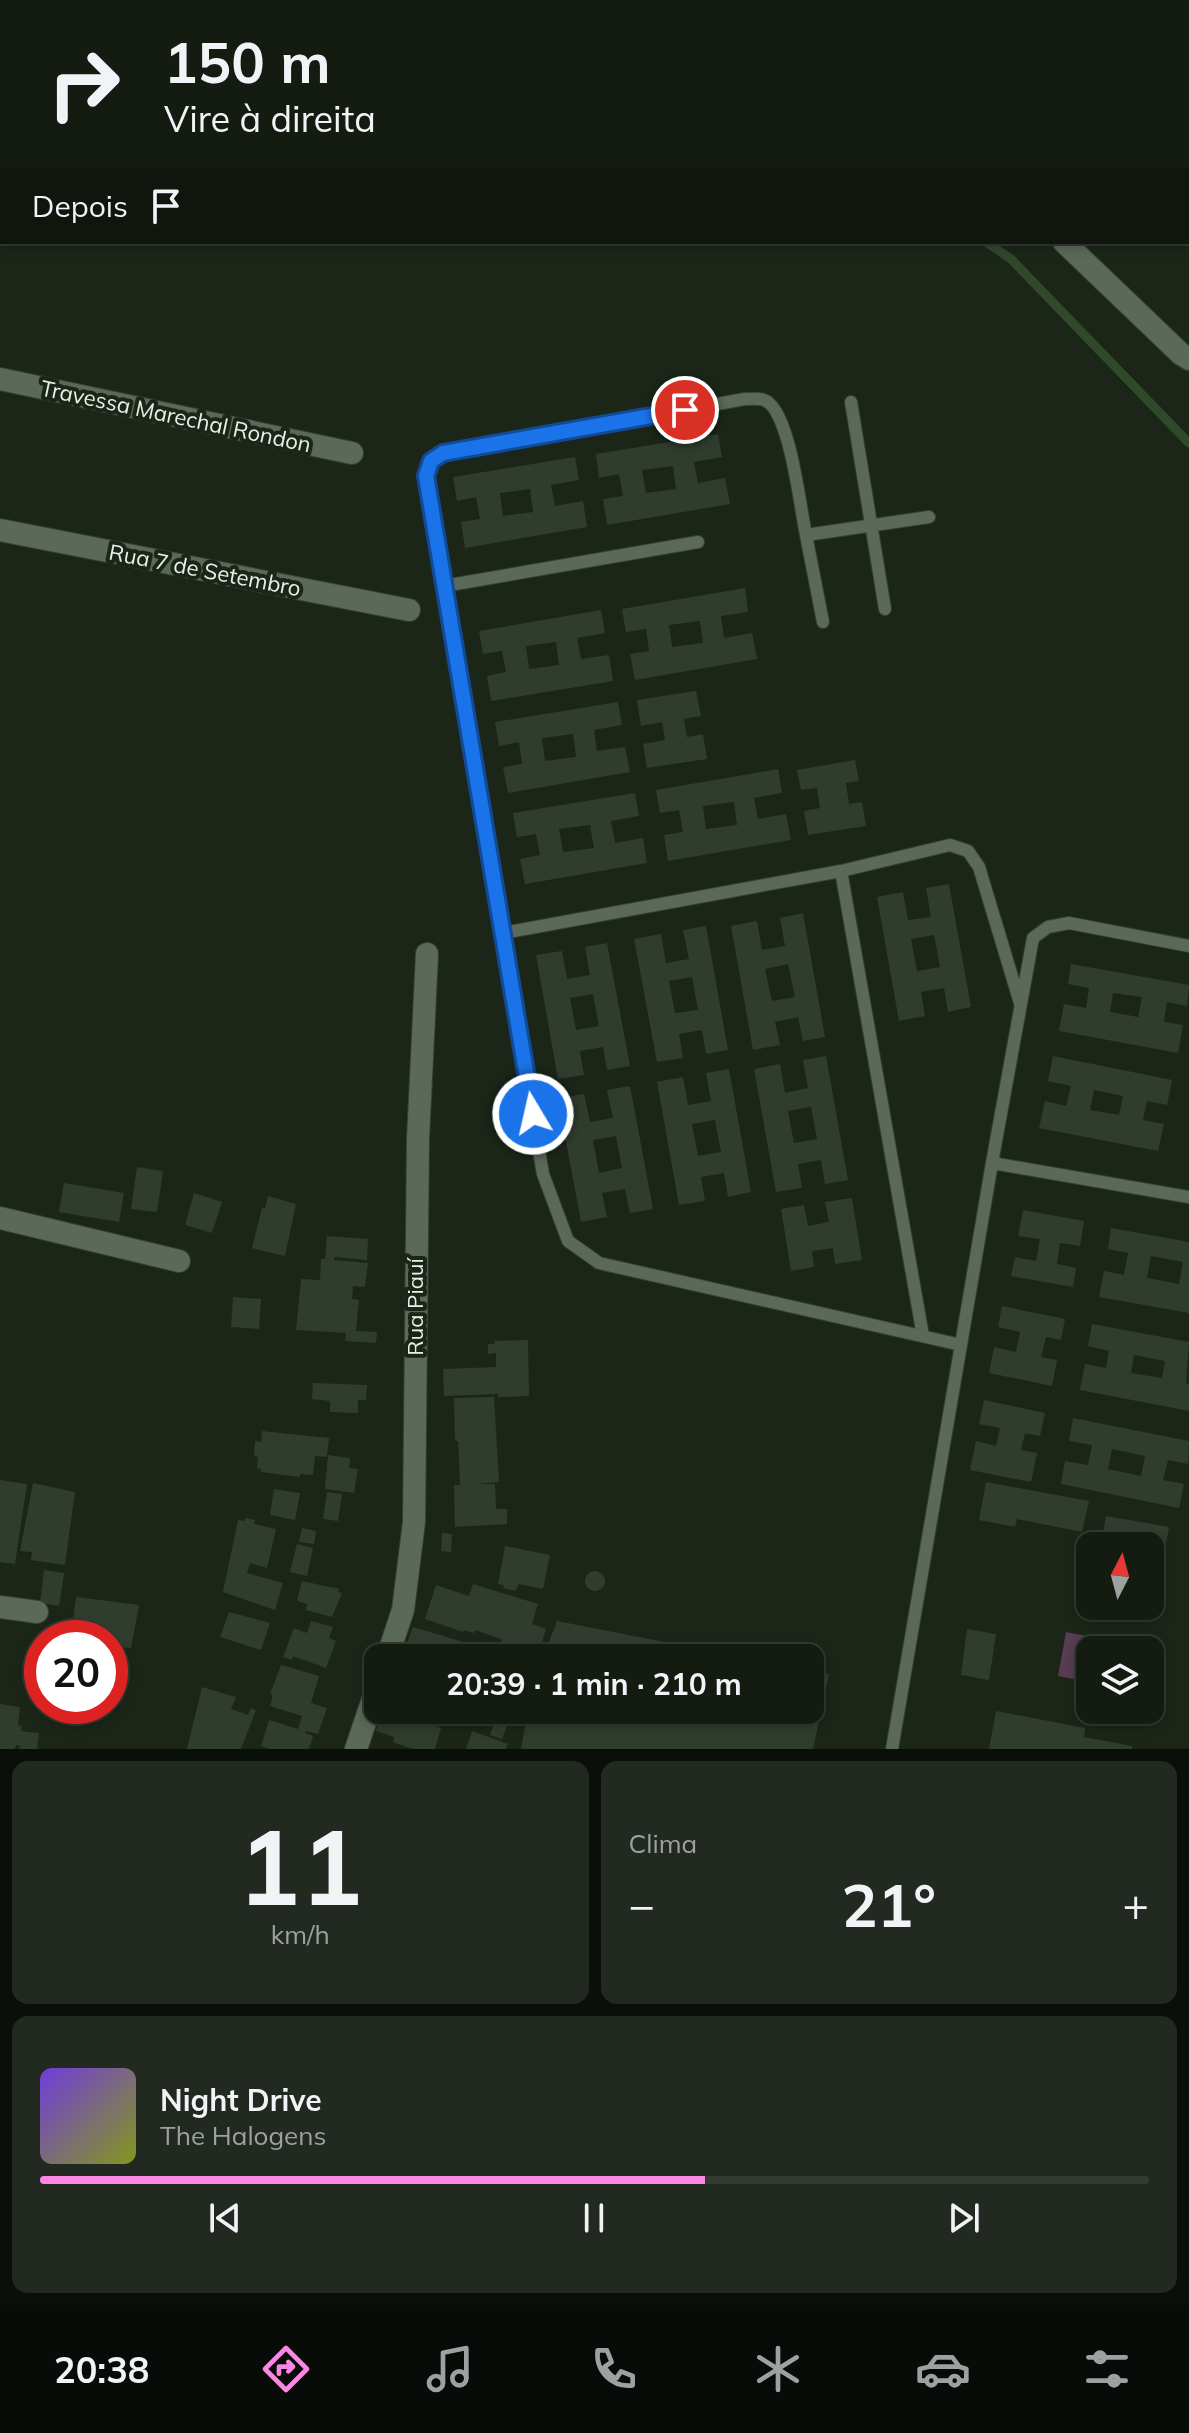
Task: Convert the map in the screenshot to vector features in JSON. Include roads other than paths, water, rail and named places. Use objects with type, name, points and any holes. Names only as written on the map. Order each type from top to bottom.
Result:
[{"type":"street","points":[[1066,244],[1189,359]]},
{"type":"street","name":"Travessa Marechal Rondon","points":[[0,379],[352,453]]},
{"type":"street","name":"Rua 7 de Setembro","points":[[0,530],[409,610]]},
{"type":"street","name":"Rua Piauí","points":[[392,1644],[403,1610],[414,1522],[417,1154],[427,954]]},
{"type":"street","points":[[0,1218],[179,1261]]},
{"type":"street","points":[[0,1607],[37,1612]]},
{"type":"street","points":[[356,1749],[364,1724]]},
{"type":"lane","points":[[823,622],[784,427],[773,406],[764,400],[745,399],[443,453],[431,461],[426,476],[543,1174],[568,1241],[599,1263],[961,1345]]},
{"type":"lane","points":[[851,402],[885,609]]},
{"type":"lane","points":[[806,535],[929,517]]},
{"type":"lane","points":[[444,586],[698,542]]},
{"type":"lane","points":[[503,933],[841,871],[950,845],[968,851],[979,867],[1021,1006]]},
{"type":"lane","points":[[841,871],[923,1336]]},
{"type":"lane","points":[[892,1749],[1033,938],[1048,927],[1069,923],[1189,946]]},
{"type":"lane","points":[[992,1163],[1189,1197]]},
{"type":"waterway","points":[[989,244],[1011,259],[1189,443]]}]
